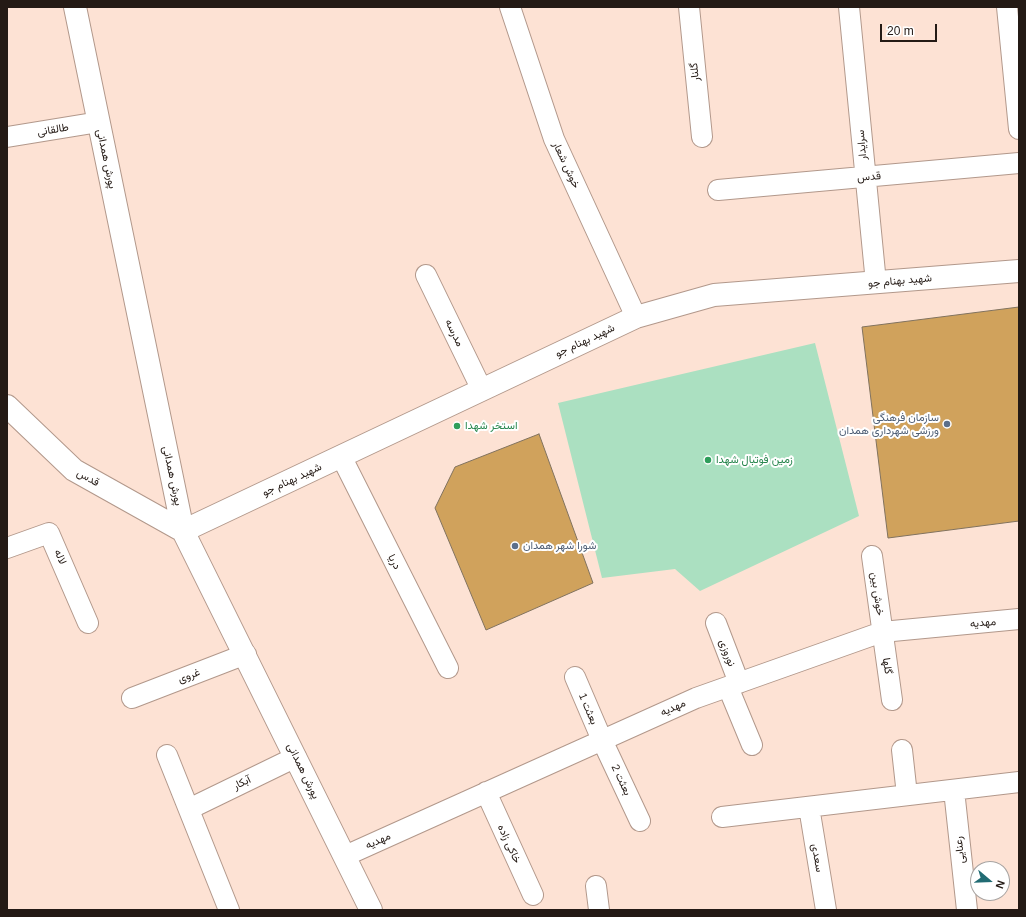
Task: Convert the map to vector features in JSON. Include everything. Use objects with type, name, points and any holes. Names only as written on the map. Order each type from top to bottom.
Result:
[{"type":"street","name":"پورش همدانی","points":[[75,7],[183,531],[246,654],[371,910]]},
{"type":"street","name":"خوش شعار","points":[[510,7],[554,139],[636,317]]},
{"type":"street","name":"گلنار","points":[[689,7],[702,137]]},
{"type":"street","name":"سرایدار","points":[[849,7],[876,283]]},
{"type":"street","points":[[1007,7],[1019,129]]},
{"type":"street","name":"طالقانی","points":[[7,137],[99,122]]},
{"type":"street","name":"قدس","points":[[718,190],[1019,164]]},
{"type":"street","name":"شهید بهنام جو","points":[[183,531],[636,317],[714,295],[1019,271]]},
{"type":"street","name":"مدرسه","points":[[426,275],[482,390]]},
{"type":"street","name":"قدس","points":[[7,406],[74,470],[183,531]]},
{"type":"street","name":"دریا","points":[[341,456],[448,668]]},
{"type":"street","name":"لاله","points":[[7,548],[49,533],[88,623]]},
{"type":"street","name":"خوش بین","points":[[872,556],[882,632]]},
{"type":"street","name":"مهدیه","points":[[345,856],[696,698],[882,632],[1019,619]]},
{"type":"street","name":"نوروزی","points":[[716,623],[752,744]]},
{"type":"street","name":"گلها","points":[[882,632],[892,700]]},
{"type":"street","name":"غروی","points":[[132,698],[246,654]]},
{"type":"street","name":"بعثت 1","points":[[575,677],[602,740]]},
{"type":"street","name":"بعثت 2","points":[[602,740],[640,821]]},
{"type":"street","points":[[902,750],[907,795]]},
{"type":"street","points":[[167,755],[229,910]]},
{"type":"street","name":"آبکار","points":[[189,809],[296,757]]},
{"type":"street","points":[[722,817],[1019,782]]},
{"type":"street","name":"رعنایی","points":[[954,790],[967,910]]},
{"type":"street","name":"خاکی زاده","points":[[486,792],[533,895]]},
{"type":"street","name":"سعدی","points":[[809,807],[826,910]]},
{"type":"street","points":[[596,886],[599,910]]},
{"type":"green space","name":"زمین فوتبال شهدا","points":[[815,343],[859,516],[700,591],[675,569],[602,578],[558,403]]},
{"type":"building","name":"سازمان فرهنگی ورزشی شهرداری همدان","points":[[1019,307],[1019,521],[888,538],[862,327]]},
{"type":"building","name":"شورا شهر همدان","points":[[539,434],[593,583],[486,630],[435,508],[455,467]]},
{"type":"place","name":"سازمان فرهنگی ورزشی شهرداری همدان","points":[[947,424]]},
{"type":"place","name":"استخر شهدا","points":[[457,426]]},
{"type":"place","name":"زمین فوتبال شهدا","points":[[708,460]]},
{"type":"place","name":"شورا شهر همدان","points":[[515,546]]}]
